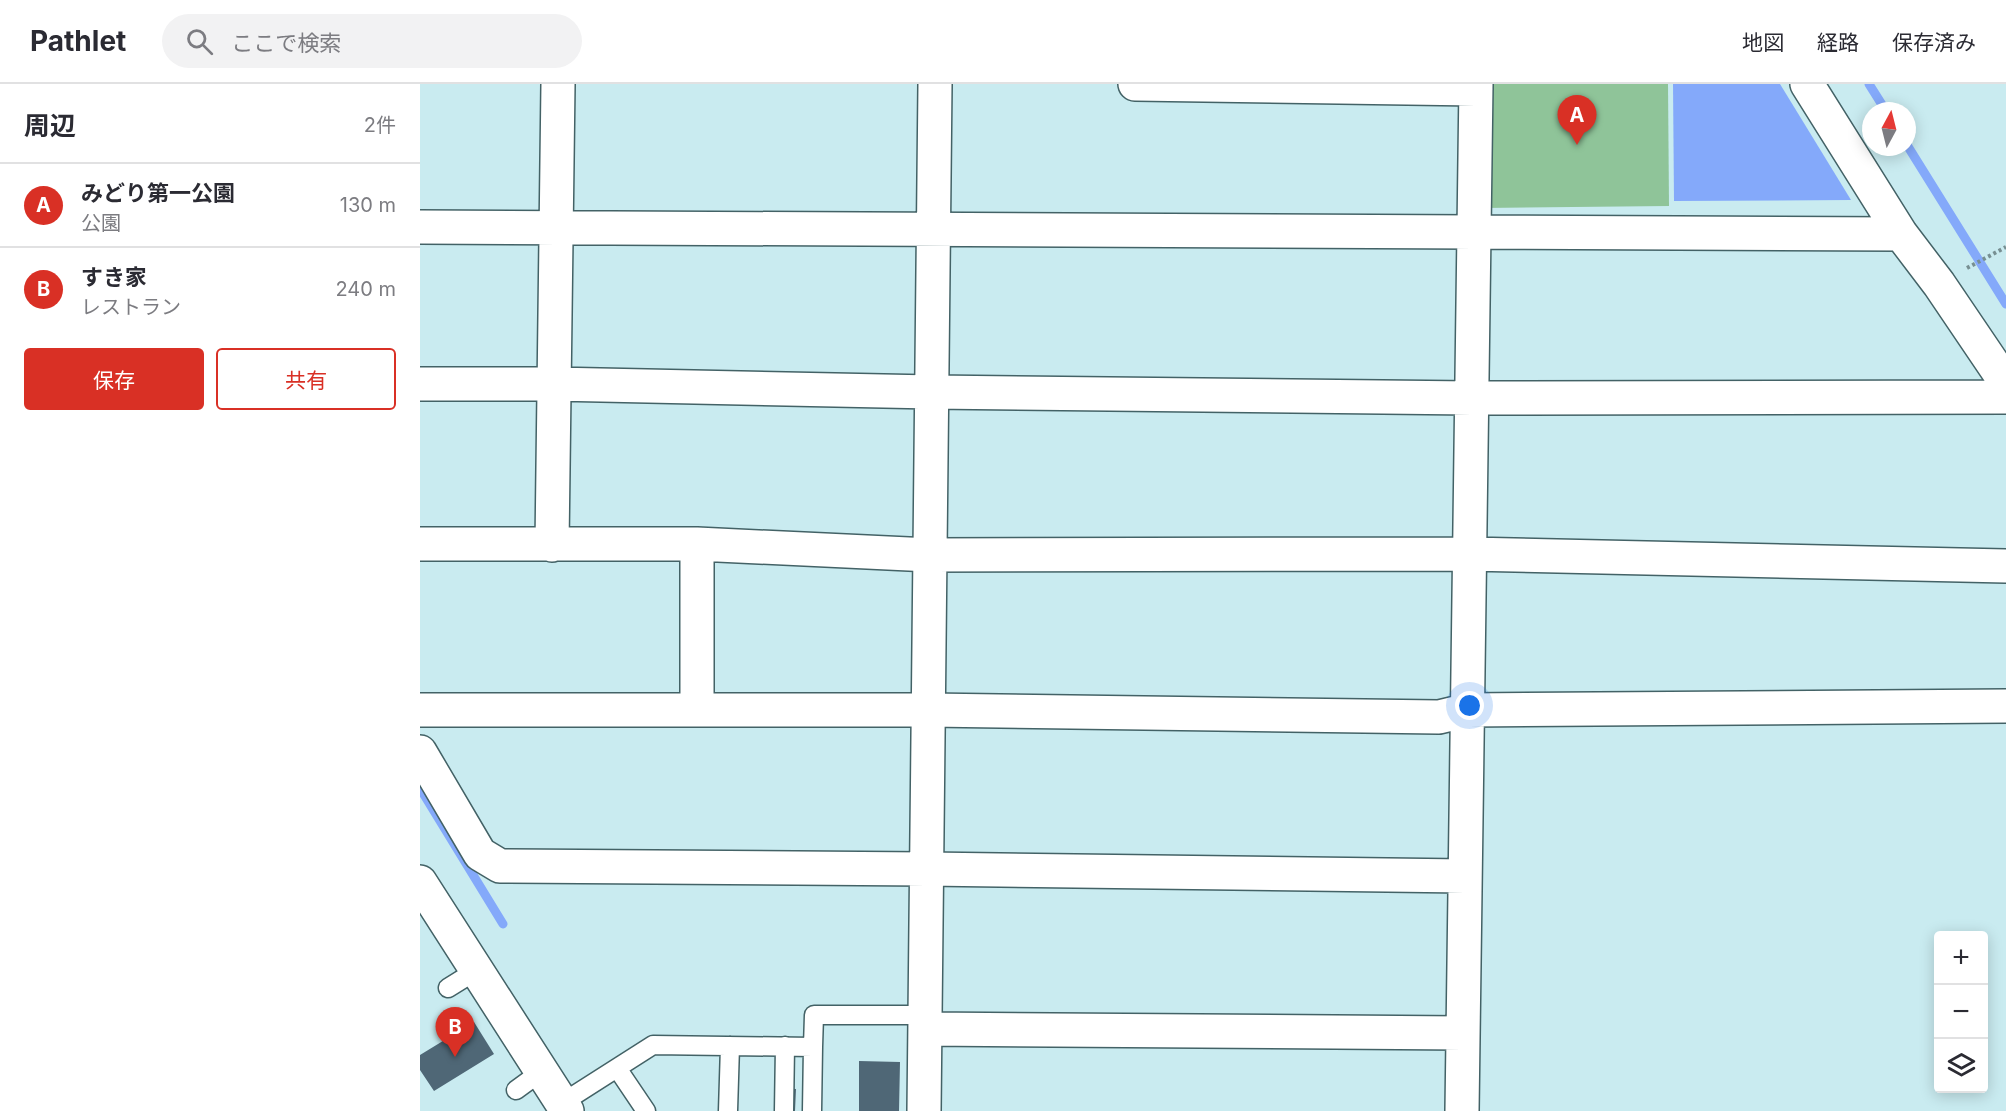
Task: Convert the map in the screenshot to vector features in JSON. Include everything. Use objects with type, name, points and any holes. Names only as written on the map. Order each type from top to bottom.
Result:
[{"type":"street","points":[[552,545],[558,84]]},
{"type":"street","points":[[924,1111],[935,84]]},
{"type":"street","points":[[1135,84],[1476,87],[1462,1111]]},
{"type":"street","points":[[1808,84],[1901,234],[1939,284],[2006,383]]},
{"type":"street","points":[[420,227],[1901,234]]},
{"type":"street","points":[[420,384],[1472,398],[2006,397]]},
{"type":"street","points":[[420,544],[697,544],[930,555],[1469,554],[2006,566]]},
{"type":"street","points":[[697,544],[697,710]]},
{"type":"street","points":[[420,710],[929,710],[1439,717],[1467,710],[2006,706]]},
{"type":"street","points":[[420,752],[480,854],[500,866],[1465,876]]},
{"type":"street","points":[[423,894],[477,970],[565,1107]]},
{"type":"street","points":[[926,1022],[1463,1033]]},
{"type":"lane","points":[[448,988],[477,970]]},
{"type":"lane","points":[[817,1110],[813,1047],[814,1015],[926,1022]]},
{"type":"lane","points":[[565,1107],[617,1068],[653,1045],[813,1047]]},
{"type":"lane","points":[[728,1111],[730,1046]]},
{"type":"lane","points":[[784,1111],[785,1046]]},
{"type":"lane","points":[[617,1068],[646,1111]]},
{"type":"lane","points":[[516,1090],[542,1071]]},
{"type":"path","points":[[1962,272],[2006,247]]},
{"type":"green space","points":[[1486,84],[1668,84],[1669,206],[1483,208]]},
{"type":"water","points":[[1673,84],[1780,84],[1851,200],[1674,201]]},
{"type":"building","points":[[474,1022],[494,1054],[434,1091],[420,1070],[420,1055]]},
{"type":"building","points":[[859,1061],[900,1062],[899,1111],[859,1111]]},
{"type":"building","points":[[774,1088],[796,1089],[795,1111],[774,1111]]},
{"type":"waterway","points":[[1869,84],[1880,102]]},
{"type":"waterway","points":[[1914,156],[2006,304]]},
{"type":"waterway","points":[[420,788],[503,924]]},
{"type":"place","name":"みどり第一公園","points":[[1577,145]]},
{"type":"place","name":"すき家","points":[[455,1057]]}]
